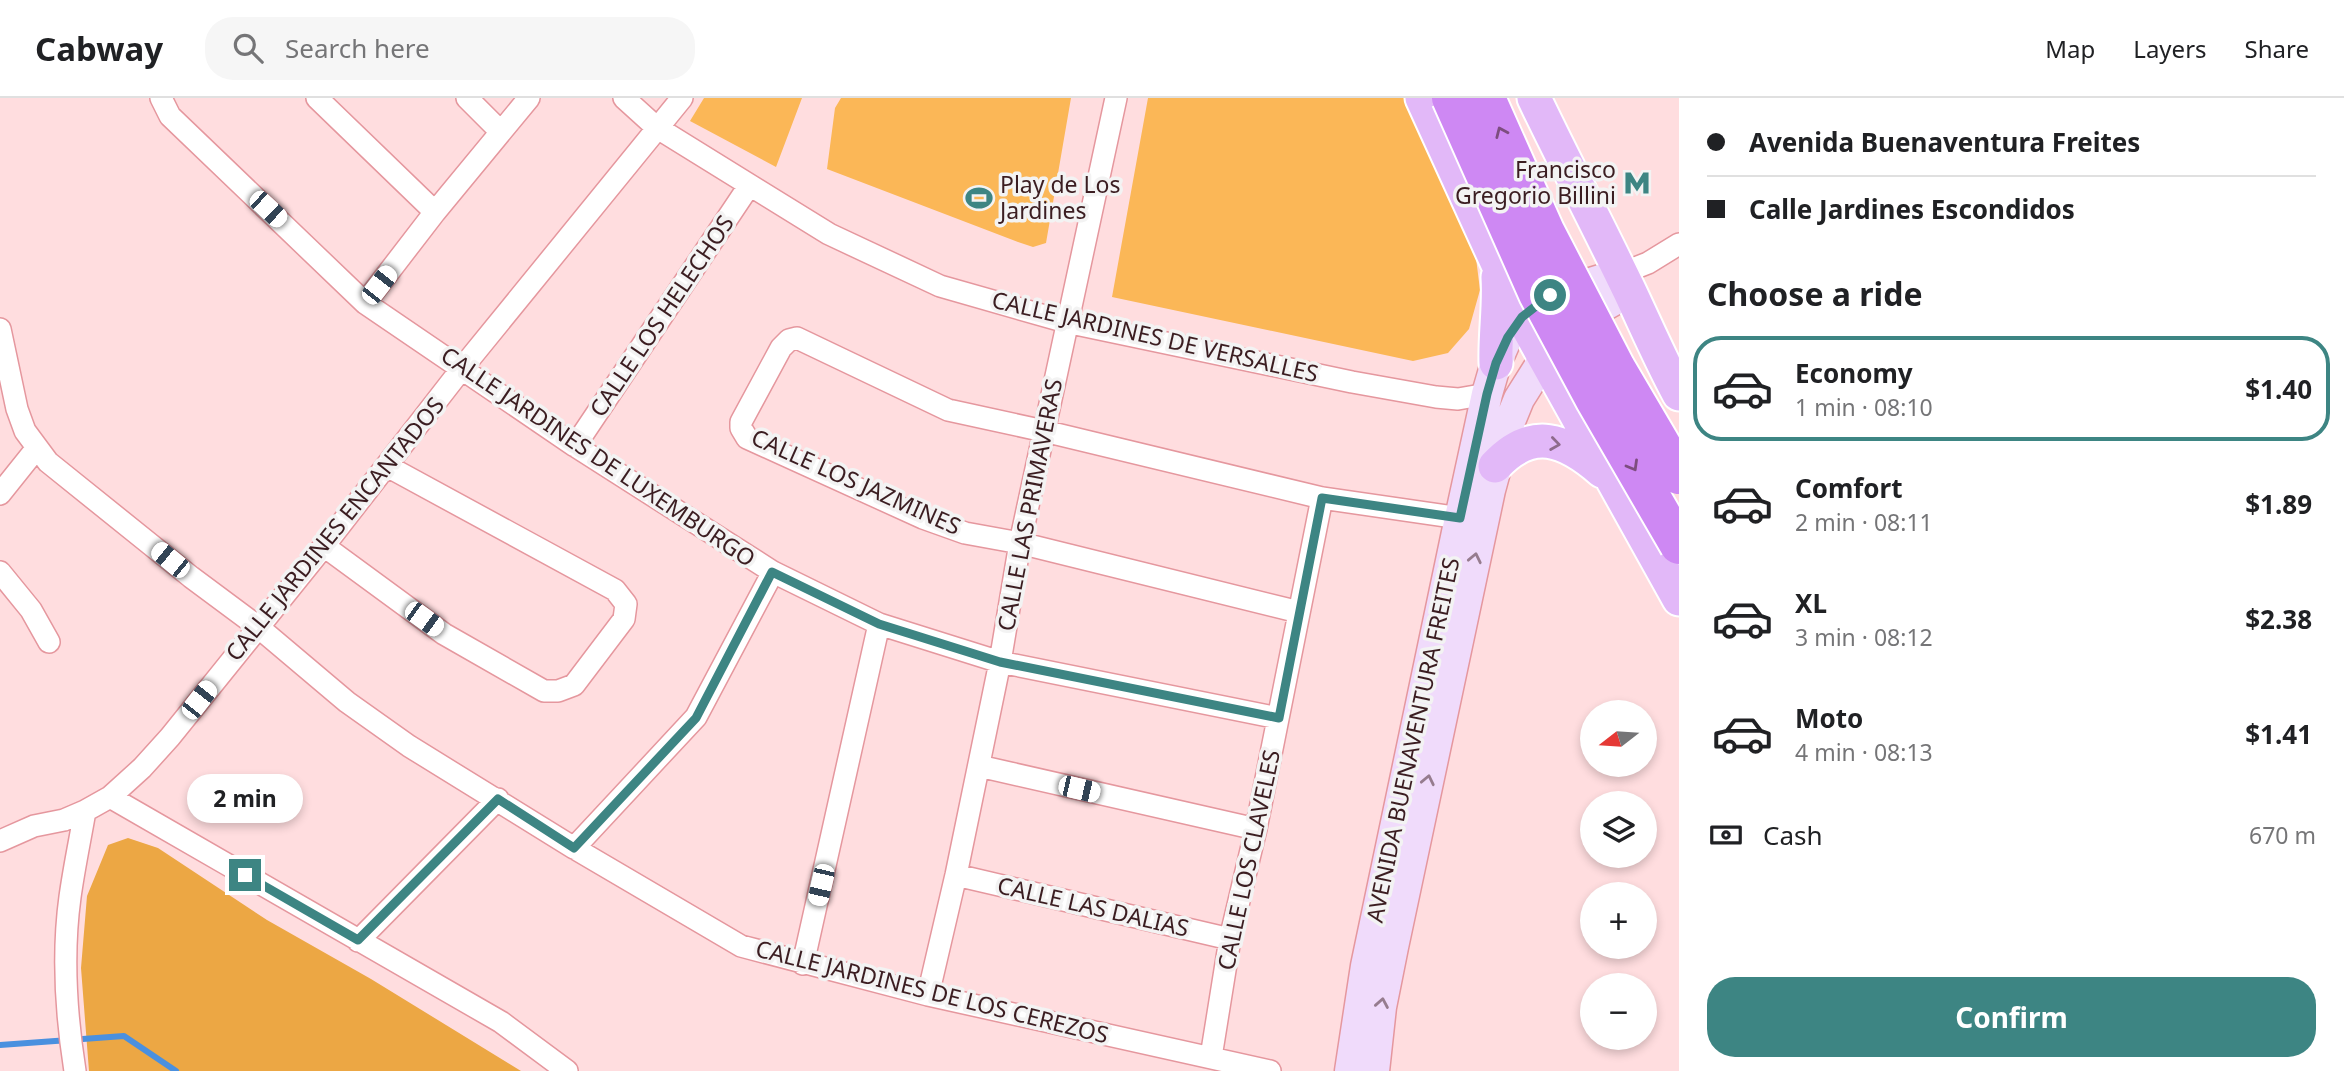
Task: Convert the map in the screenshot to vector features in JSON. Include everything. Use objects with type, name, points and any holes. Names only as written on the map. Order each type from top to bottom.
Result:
[{"type":"highway","points":[[1451,98],[1538,294],[1679,545]]},
{"type":"highway","points":[[1486,98],[1545,231],[1616,368],[1679,475]]},
{"type":"main road","points":[[1422,98],[1522,317],[1679,599]]},
{"type":"main road","points":[[1534,98],[1581,196],[1633,276],[1658,357],[1679,394]]},
{"type":"main road","points":[[1495,258],[1523,275],[1534,277],[1559,270],[1577,247],[1581,228],[1581,196]]},
{"type":"main road","points":[[1492,378],[1500,304],[1495,258]]},
{"type":"main road","name":"AVENIDA BUENAVENTURA FREITES","points":[[1350,1071],[1366,967],[1492,378],[1508,337],[1522,317],[1550,295],[1633,276]]},
{"type":"main road","name":"AVENIDA BUENAVENTURA FREITES","points":[[1374,1071],[1381,1007],[1390,959],[1495,466],[1506,431],[1519,399],[1563,329],[1633,276]]},
{"type":"main road","points":[[1572,407],[1578,378],[1597,353],[1620,344],[1631,344],[1643,347],[1658,357]]},
{"type":"main road","points":[[1495,466],[1510,451],[1524,444],[1556,442],[1584,456],[1612,480]]},
{"type":"street","name":"CALLE JARDINES DE LUXEMBURGO","points":[[161,98],[170,116],[365,303],[463,367],[575,446],[772,572],[879,624],[1000,662],[1279,718]]},
{"type":"street","points":[[317,98],[435,212]]},
{"type":"street","points":[[467,98],[500,131]]},
{"type":"street","points":[[365,303],[435,212],[529,98]]},
{"type":"street","name":"CALLE JARDINES DE VERSALLES","points":[[624,98],[656,127],[829,234],[940,286],[1066,322],[1436,397],[1458,399],[1492,378]]},
{"type":"street","name":"CALLE JARDINES ENCANTADOS","points":[[0,841],[34,826],[64,820],[85,811],[110,797],[142,768],[324,546],[463,367],[681,98]]},
{"type":"street","name":"CALLE LAS PRIMAVERAS","points":[[928,995],[979,766],[1020,543],[1066,322],[1116,98]]},
{"type":"street","name":"CALLE LOS HELECHOS","points":[[575,446],[749,186]]},
{"type":"street","points":[[1633,276],[1679,244]]},
{"type":"street","name":"CALLE JARDINES DE LOS CEREZOS","points":[[0,329],[17,410],[25,431],[36,449],[67,478],[257,626],[337,694],[408,746],[741,946],[928,995],[1270,1071]]},
{"type":"street","name":"CALLE LOS JAZMINES","points":[[1044,430],[948,410],[797,338],[789,340],[781,348],[741,422],[741,428],[747,438],[923,518],[965,533],[1020,543],[1299,612]]},
{"type":"street","points":[[1044,430],[1322,498],[1460,518]]},
{"type":"street","points":[[0,494],[36,449]]},
{"type":"street","points":[[324,546],[443,634],[544,691],[558,691],[573,685],[624,619],[626,604],[615,590],[387,466]]},
{"type":"street","name":"CALLE LOS CLAVELES","points":[[1211,1057],[1230,939],[1279,718],[1322,498]]},
{"type":"street","points":[[0,572],[31,610],[49,642]]},
{"type":"street","points":[[574,848],[696,718],[772,572]]},
{"type":"street","points":[[803,964],[879,624]]},
{"type":"street","points":[[979,766],[1255,830]]},
{"type":"street","points":[[110,797],[501,1022],[567,1071]]},
{"type":"street","points":[[358,940],[498,799]]},
{"type":"street","points":[[75,1071],[66,982],[70,897],[85,811]]},
{"type":"street","name":"CALLE LAS DALIAS","points":[[956,875],[1230,939]]},
{"type":"shaded area","points":[[704,98],[802,98],[776,167],[690,121]]},
{"type":"shaded area","name":"Play de Los Jardines","points":[[841,98],[1071,98],[1046,243],[1033,247],[1018,242],[827,169],[835,108]]},
{"type":"shaded area","points":[[1148,98],[1407,98],[1475,250],[1480,290],[1469,329],[1448,353],[1413,361],[1112,297]]},
{"type":"shaded area","points":[[128,838],[158,848],[267,920],[371,979],[521,1071],[89,1071],[81,968],[87,896],[108,845]]},
{"type":"waterway","points":[[0,1045],[124,1036],[176,1071]]},
{"type":"place","name":"Francisco Gregorio Billini","points":[[1637,183]]},
{"type":"place","name":"Play de Los Jardines","points":[[979,198]]},
{"type":"route","points":[[245,875],[358,940],[498,799],[574,848],[696,718],[772,572],[879,624],[1000,662],[1279,718],[1322,498],[1460,518],[1496,363],[1508,337],[1522,317],[1550,295]]}]
